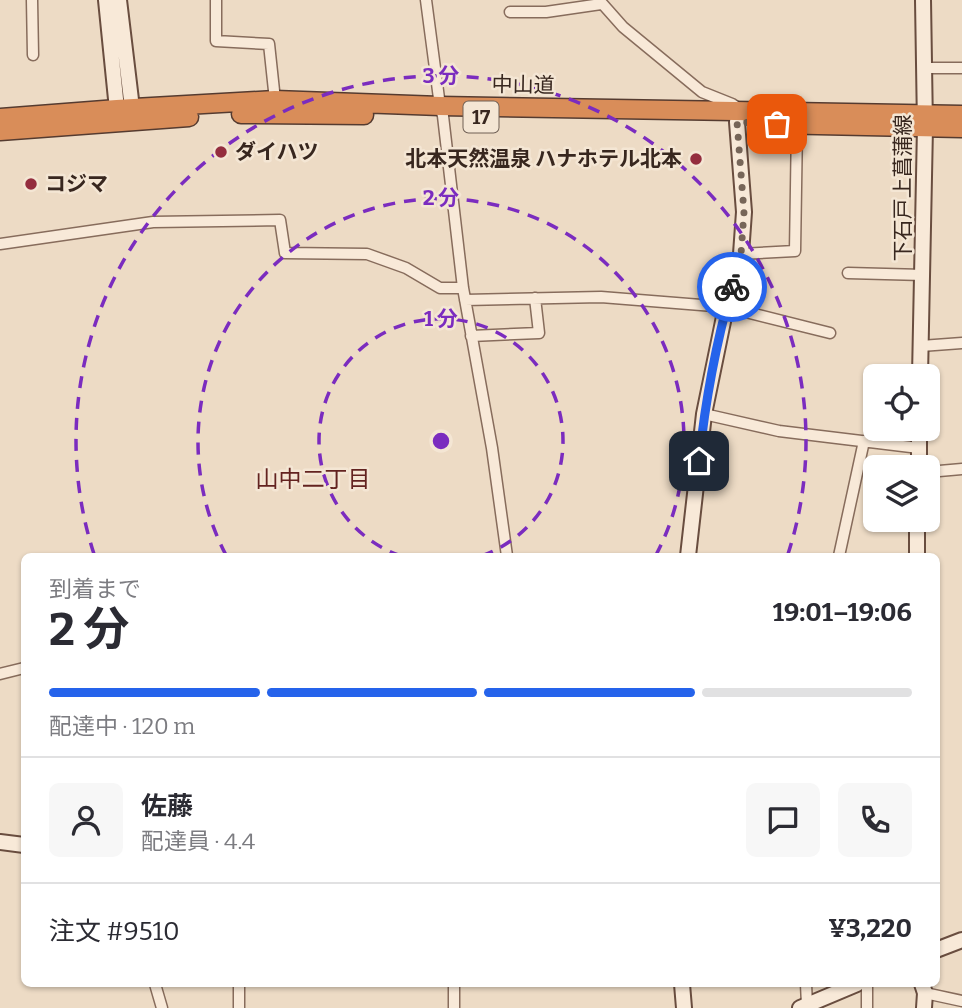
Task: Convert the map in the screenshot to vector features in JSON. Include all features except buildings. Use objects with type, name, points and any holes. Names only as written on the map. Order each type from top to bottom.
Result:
[{"type":"highway","name":"中山道","points":[[0,131],[125,113],[275,100],[441,111]]},
{"type":"highway","name":"中山道","points":[[0,118],[125,113],[441,111],[925,121],[962,128]]},
{"type":"highway","name":"中山道","points":[[740,117],[797,125],[925,121],[962,115]]},
{"type":"main road","points":[[106,0],[125,113]]},
{"type":"main road","points":[[120,0],[125,113]]},
{"type":"main road","name":"下石戸上菖蒲線","points":[[920,364],[925,121],[923,0]]},
{"type":"main road","points":[[688,553],[704,414],[726,307],[741,254],[744,212],[740,117]]},
{"type":"main road","points":[[919,441],[919,455]]},
{"type":"main road","points":[[917,532],[917,553]]},
{"type":"main road","points":[[0,842],[21,845]]},
{"type":"main road","points":[[940,948],[962,940]]},
{"type":"main road","points":[[682,987],[684,1008]]},
{"type":"main road","points":[[803,1006],[850,987]]},
{"type":"street","points":[[32,0],[33,55]]},
{"type":"street","points":[[216,0],[216,41],[269,44],[275,100]]},
{"type":"street","points":[[426,0],[463,288],[492,448],[507,553]]},
{"type":"street","points":[[510,12],[546,12],[600,2],[623,27],[702,92],[732,104],[740,117]]},
{"type":"street","points":[[925,68],[962,68]]},
{"type":"street","points":[[741,254],[794,251],[797,125]]},
{"type":"street","points":[[0,244],[153,222],[280,220],[285,253],[368,254],[406,268],[440,288],[463,288]]},
{"type":"street","points":[[848,273],[923,275]]},
{"type":"street","points":[[465,300],[601,297],[726,307],[830,333]]},
{"type":"street","points":[[471,336],[539,333],[535,298]]},
{"type":"street","points":[[921,346],[962,343]]},
{"type":"street","points":[[704,414],[779,430],[863,441]]},
{"type":"street","points":[[840,553],[864,441],[919,448]]},
{"type":"street","points":[[940,471],[962,469]]},
{"type":"street","points":[[0,674],[21,669]]},
{"type":"street","points":[[156,987],[162,1008]]},
{"type":"street","points":[[239,987],[239,1008]]},
{"type":"street","points":[[454,987],[454,1008]]},
{"type":"street","points":[[803,1006],[806,987]]},
{"type":"street","points":[[867,987],[867,1008]]},
{"type":"street","points":[[924,995],[962,1001]]},
{"type":"way so far","points":[[732,287],[741,254],[744,212],[737,122],[777,124]]},
{"type":"place","name":"ダイハツ","points":[[221,152]]},
{"type":"place","name":"北本天然温泉 ハナホテル北本","points":[[696,159]]},
{"type":"place","name":"コジマ","points":[[31,184]]},
{"type":"district","name":"山中二丁目","points":[[313,479]]},
{"type":"route","points":[[699,461],[704,414],[732,287]]}]
